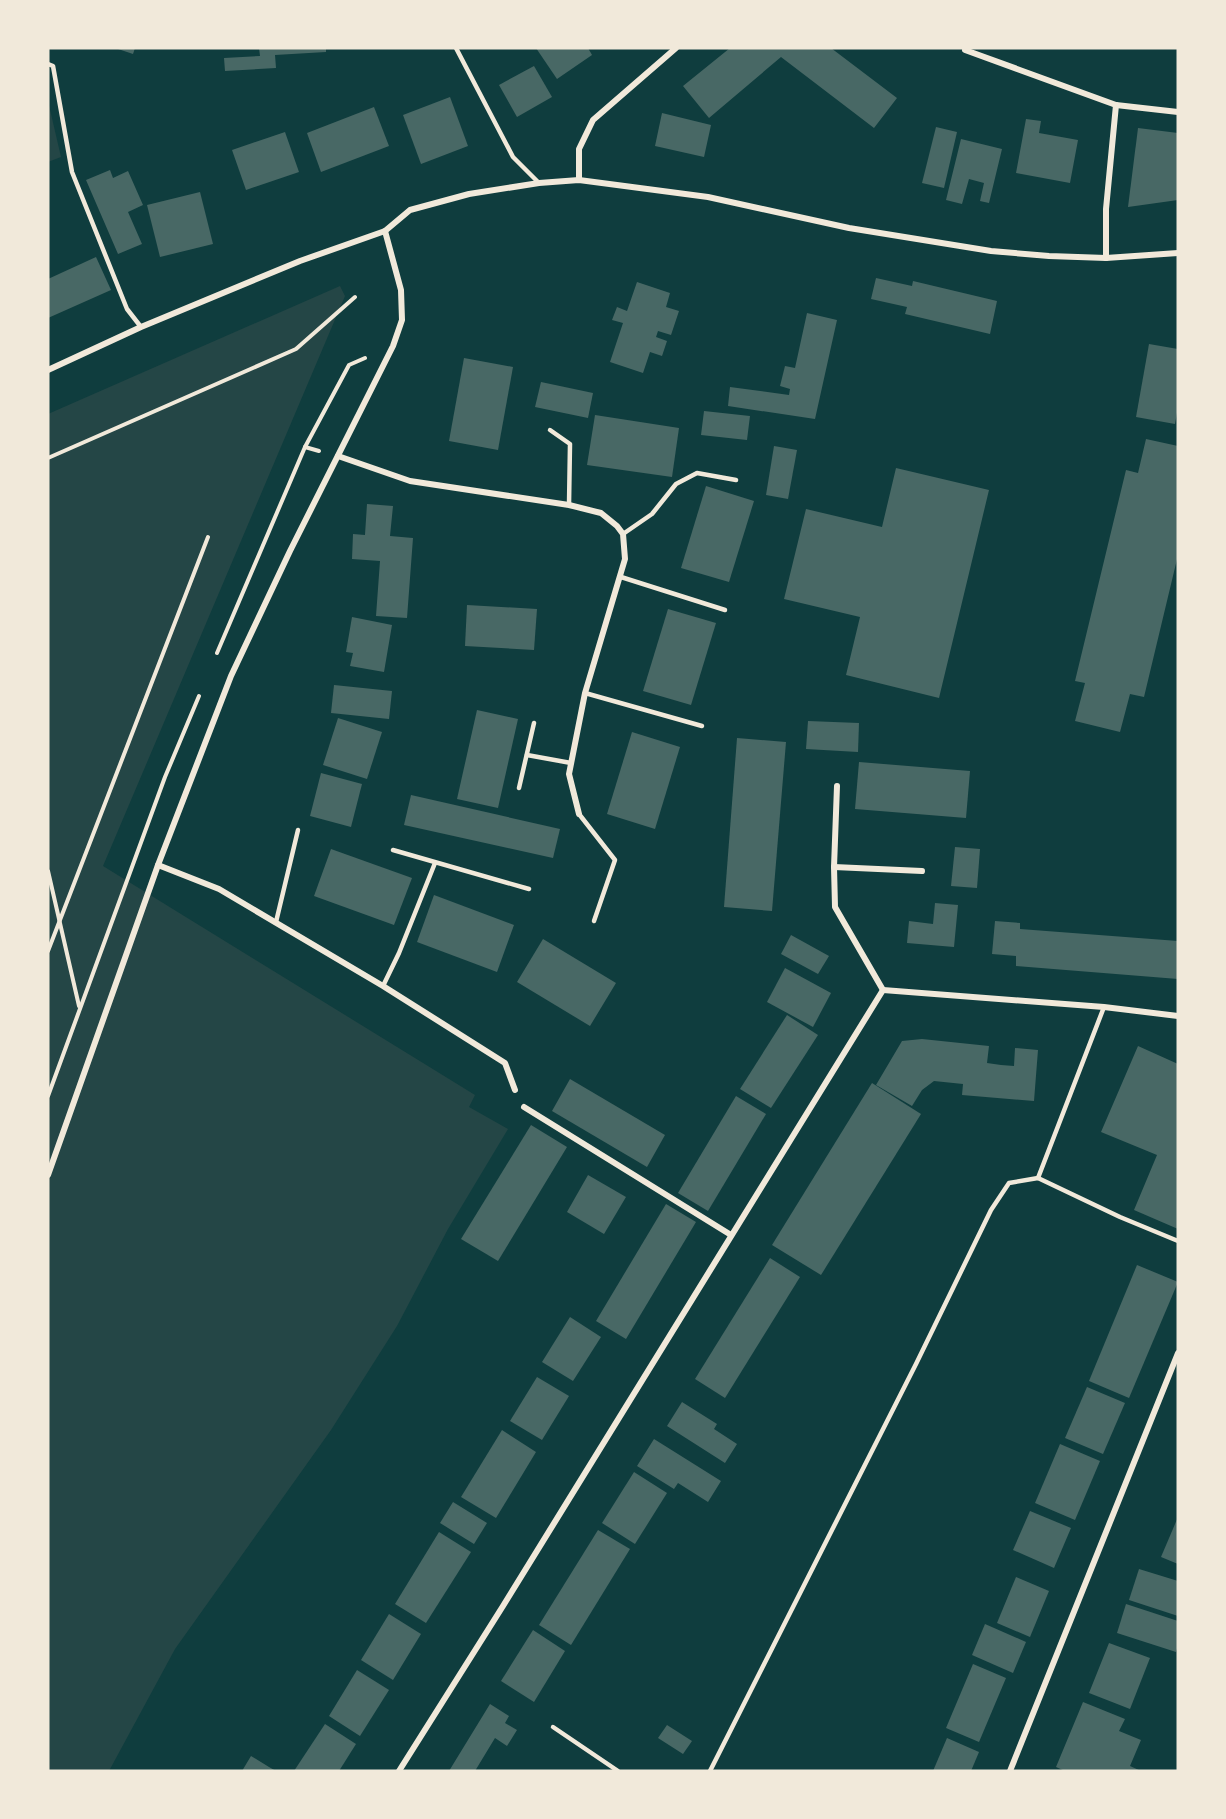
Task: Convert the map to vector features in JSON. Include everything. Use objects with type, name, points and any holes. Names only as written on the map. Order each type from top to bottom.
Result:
[{"type":"street","points":[[579,180],[579,150],[593,120],[676,48]]},
{"type":"street","points":[[965,50],[1116,105],[1178,112]]},
{"type":"street","points":[[1106,258],[1106,209],[1116,105]]},
{"type":"street","points":[[48,370],[141,327],[300,261],[385,231],[410,210],[469,194],[539,183],[579,180],[708,197],[922,242],[991,251],[1106,258],[1178,253]]},
{"type":"street","points":[[48,1175],[158,865],[231,676],[393,346],[402,320],[401,298],[385,231]]},
{"type":"street","points":[[338,456],[410,481],[569,505],[601,513],[623,534],[625,559],[621,577],[585,693],[569,774],[579,814]]},
{"type":"street","points":[[837,786],[835,907],[884,990]]},
{"type":"street","points":[[158,865],[219,889],[383,986],[505,1063],[515,1090]]},
{"type":"street","points":[[834,867],[922,871]]},
{"type":"street","points":[[884,990],[1104,1007],[1178,1016]]},
{"type":"street","points":[[399,1771],[884,990]]},
{"type":"street","points":[[524,1107],[731,1235]]},
{"type":"street","points":[[1010,1771],[1178,1353]]},
{"type":"lane","points":[[456,48],[513,157],[539,183]]},
{"type":"lane","points":[[48,64],[53,66],[72,172],[127,309],[141,327]]},
{"type":"lane","points":[[550,430],[570,444],[569,505]]},
{"type":"lane","points":[[623,534],[652,514],[676,484],[697,473],[736,480]]},
{"type":"lane","points":[[621,577],[725,610]]},
{"type":"lane","points":[[585,693],[702,726]]},
{"type":"lane","points":[[519,788],[534,723]]},
{"type":"lane","points":[[527,756],[571,763]]},
{"type":"lane","points":[[579,814],[615,860],[594,921]]},
{"type":"lane","points":[[276,922],[298,830]]},
{"type":"lane","points":[[393,850],[529,889]]},
{"type":"lane","points":[[383,986],[399,953],[435,863]]},
{"type":"lane","points":[[1038,1178],[1104,1007]]},
{"type":"lane","points":[[710,1771],[916,1364],[991,1210],[1009,1183],[1038,1178],[1120,1217],[1178,1241]]},
{"type":"lane","points":[[553,1727],[618,1771]]},
{"type":"path","points":[[48,458],[296,349],[356,297]]},
{"type":"path","points":[[305,447],[349,365],[393,346]]},
{"type":"path","points":[[48,951],[207,537]]},
{"type":"path","points":[[48,871],[80,1007]]},
{"type":"shaded area","points":[[48,101],[61,157],[48,162]]},
{"type":"shaded area","points":[[340,286],[345,296],[103,866],[475,1095],[469,1107],[508,1129],[448,1229],[397,1326],[331,1430],[175,1649],[109,1771],[48,1771],[48,414]]},
{"type":"building","points":[[115,48],[135,48],[133,54]]},
{"type":"building","points":[[259,48],[326,48],[326,52],[275,55],[276,68],[225,71],[224,58],[260,56]]},
{"type":"building","points":[[536,48],[588,48],[592,55],[557,79]]},
{"type":"building","points":[[730,48],[831,48],[897,98],[874,128],[781,57],[709,118],[683,86]]},
{"type":"building","points":[[534,66],[552,97],[517,117],[499,85]]},
{"type":"building","points":[[450,97],[468,146],[421,164],[403,115]]},
{"type":"building","points":[[374,107],[389,146],[321,172],[307,133]]},
{"type":"building","points":[[662,113],[711,125],[704,157],[655,146]]},
{"type":"building","points":[[1026,119],[1041,121],[1039,133],[1078,140],[1070,183],[1016,173]]},
{"type":"building","points":[[936,127],[957,132],[944,188],[922,183]]},
{"type":"building","points":[[1138,128],[1178,133],[1178,200],[1128,207]]},
{"type":"building","points":[[285,132],[299,172],[246,190],[232,150]]},
{"type":"building","points":[[961,139],[1002,149],[989,203],[980,201],[984,183],[969,179],[962,204],[946,200]]},
{"type":"building","points":[[110,170],[113,178],[128,171],[143,205],[128,212],[142,244],[118,254],[86,180]]},
{"type":"building","points":[[200,192],[213,244],[160,257],[147,205]]},
{"type":"building","points":[[96,257],[111,290],[48,318],[48,279]]},
{"type":"building","points":[[876,278],[912,286],[913,281],[997,301],[990,334],[905,314],[907,307],[871,299]]},
{"type":"building","points":[[637,282],[670,293],[666,307],[679,311],[671,335],[658,331],[656,337],[667,341],[662,356],[650,352],[643,373],[610,362],[623,323],[612,320],[617,307],[627,311]]},
{"type":"building","points":[[807,313],[837,320],[815,419],[728,406],[730,387],[789,395],[790,389],[780,386],[785,366],[795,368]]},
{"type":"building","points":[[1149,344],[1178,349],[1178,407],[1175,424],[1136,417]]},
{"type":"building","points":[[464,358],[513,367],[498,450],[449,441]]},
{"type":"building","points":[[541,382],[593,393],[588,418],[535,407]]},
{"type":"building","points":[[704,411],[750,416],[747,440],[701,435]]},
{"type":"building","points":[[595,415],[679,428],[672,477],[587,465]]},
{"type":"building","points":[[1146,439],[1178,446],[1178,555],[1144,697],[1130,694],[1120,732],[1075,721],[1085,683],[1075,681],[1126,470],[1138,473]]},
{"type":"building","points":[[774,446],[797,450],[788,499],[766,495]]},
{"type":"building","points":[[896,468],[989,490],[939,698],[846,675],[860,617],[784,599],[806,509],[882,527]]},
{"type":"building","points":[[706,486],[754,501],[729,582],[681,568]]},
{"type":"building","points":[[367,504],[393,506],[390,536],[413,538],[407,618],[376,616],[380,561],[352,559],[353,534],[365,535]]},
{"type":"building","points":[[467,605],[537,609],[534,650],[465,646]]},
{"type":"building","points":[[668,609],[716,623],[691,705],[643,691]]},
{"type":"building","points":[[352,617],[392,625],[384,672],[350,666],[353,653],[346,652]]},
{"type":"building","points":[[334,685],[392,691],[389,719],[331,713]]},
{"type":"building","points":[[477,710],[518,719],[498,808],[457,799]]},
{"type":"building","points":[[338,718],[382,732],[367,779],[323,765]]},
{"type":"building","points":[[808,721],[859,723],[858,752],[806,749]]},
{"type":"building","points":[[632,732],[680,747],[655,829],[607,814]]},
{"type":"building","points":[[737,738],[786,742],[772,911],[724,907]]},
{"type":"building","points":[[859,762],[970,771],[966,818],[855,809]]},
{"type":"building","points":[[321,773],[362,784],[351,827],[310,816]]},
{"type":"building","points":[[411,795],[560,829],[553,858],[404,825]]},
{"type":"building","points":[[955,847],[980,849],[977,888],[951,886]]},
{"type":"building","points":[[331,849],[412,878],[394,925],[314,896]]},
{"type":"building","points":[[434,895],[514,925],[497,972],[417,942]]},
{"type":"building","points":[[935,903],[958,905],[954,947],[907,943],[909,921],[933,924]]},
{"type":"building","points":[[995,921],[1020,923],[1020,929],[1178,941],[1178,979],[1016,966],[1016,956],[992,954]]},
{"type":"building","points":[[791,935],[829,956],[818,974],[781,954]]},
{"type":"building","points":[[543,939],[616,983],[590,1026],[517,982]]},
{"type":"building","points":[[785,968],[831,993],[813,1027],[767,1002]]},
{"type":"building","points":[[787,1015],[818,1035],[771,1108],[740,1089]]},
{"type":"building","points":[[922,1039],[989,1046],[987,1063],[1001,1065],[1014,1066],[1015,1048],[1038,1050],[1034,1101],[962,1095],[963,1084],[934,1081],[922,1090],[912,1106],[876,1085],[902,1041]]},
{"type":"building","points":[[1138,1046],[1178,1064],[1178,1229],[1134,1210],[1157,1155],[1101,1132]]},
{"type":"building","points":[[570,1079],[665,1135],[647,1167],[552,1111]]},
{"type":"building","points":[[872,1083],[921,1114],[821,1275],[772,1245]]},
{"type":"building","points":[[736,1096],[766,1114],[708,1211],[678,1193]]},
{"type":"building","points":[[531,1125],[567,1147],[498,1261],[461,1239]]},
{"type":"building","points":[[588,1175],[626,1197],[604,1234],[567,1212]]},
{"type":"building","points":[[666,1204],[696,1222],[626,1339],[596,1321]]},
{"type":"building","points":[[770,1258],[800,1277],[725,1398],[695,1379]]},
{"type":"building","points":[[1137,1265],[1178,1282],[1129,1398],[1089,1381]]},
{"type":"building","points":[[570,1317],[601,1337],[573,1381],[542,1362]]},
{"type":"building","points":[[537,1377],[569,1396],[542,1440],[510,1421]]},
{"type":"building","points":[[1087,1387],[1125,1403],[1103,1454],[1065,1438]]},
{"type":"building","points":[[682,1402],[717,1424],[714,1429],[737,1444],[725,1463],[667,1426]]},
{"type":"building","points":[[502,1430],[536,1452],[496,1518],[461,1497]]},
{"type":"building","points":[[654,1439],[721,1481],[708,1502],[678,1483],[674,1489],[637,1466]]},
{"type":"building","points":[[1060,1444],[1100,1461],[1075,1520],[1035,1503]]},
{"type":"building","points":[[634,1472],[667,1493],[635,1544],[602,1523]]},
{"type":"building","points":[[453,1502],[487,1523],[474,1544],[440,1523]]},
{"type":"building","points":[[1030,1511],[1071,1528],[1054,1568],[1013,1550]]},
{"type":"building","points":[[1178,1517],[1178,1564],[1161,1557]]},
{"type":"building","points":[[598,1530],[630,1549],[571,1645],[539,1625]]},
{"type":"building","points":[[439,1532],[471,1552],[426,1623],[395,1604]]},
{"type":"building","points":[[1139,1569],[1178,1581],[1178,1616],[1129,1600]]},
{"type":"building","points":[[1016,1577],[1049,1591],[1030,1637],[997,1623]]},
{"type":"building","points":[[1126,1604],[1178,1621],[1176,1652],[1117,1633]]},
{"type":"building","points":[[389,1614],[421,1634],[393,1680],[361,1660]]},
{"type":"building","points":[[985,1624],[1026,1642],[1013,1673],[972,1655]]},
{"type":"building","points":[[533,1630],[565,1651],[534,1702],[501,1681]]},
{"type":"building","points":[[1109,1643],[1150,1658],[1130,1709],[1089,1693]]},
{"type":"building","points":[[973,1664],[1006,1678],[979,1742],[946,1728]]},
{"type":"building","points":[[357,1670],[389,1690],[360,1736],[329,1716]]},
{"type":"building","points":[[1083,1702],[1125,1719],[1119,1731],[1141,1740],[1130,1766],[1141,1771],[1065,1771],[1056,1767]]},
{"type":"building","points":[[490,1704],[509,1716],[505,1723],[517,1730],[507,1746],[495,1738],[475,1771],[449,1771]]},
{"type":"building","points":[[325,1724],[356,1744],[339,1771],[294,1771]]},
{"type":"building","points":[[667,1725],[692,1741],[683,1754],[658,1738]]},
{"type":"building","points":[[947,1738],[979,1752],[971,1771],[933,1771]]},
{"type":"building","points":[[251,1756],[269,1767],[276,1771],[242,1771]]}]
